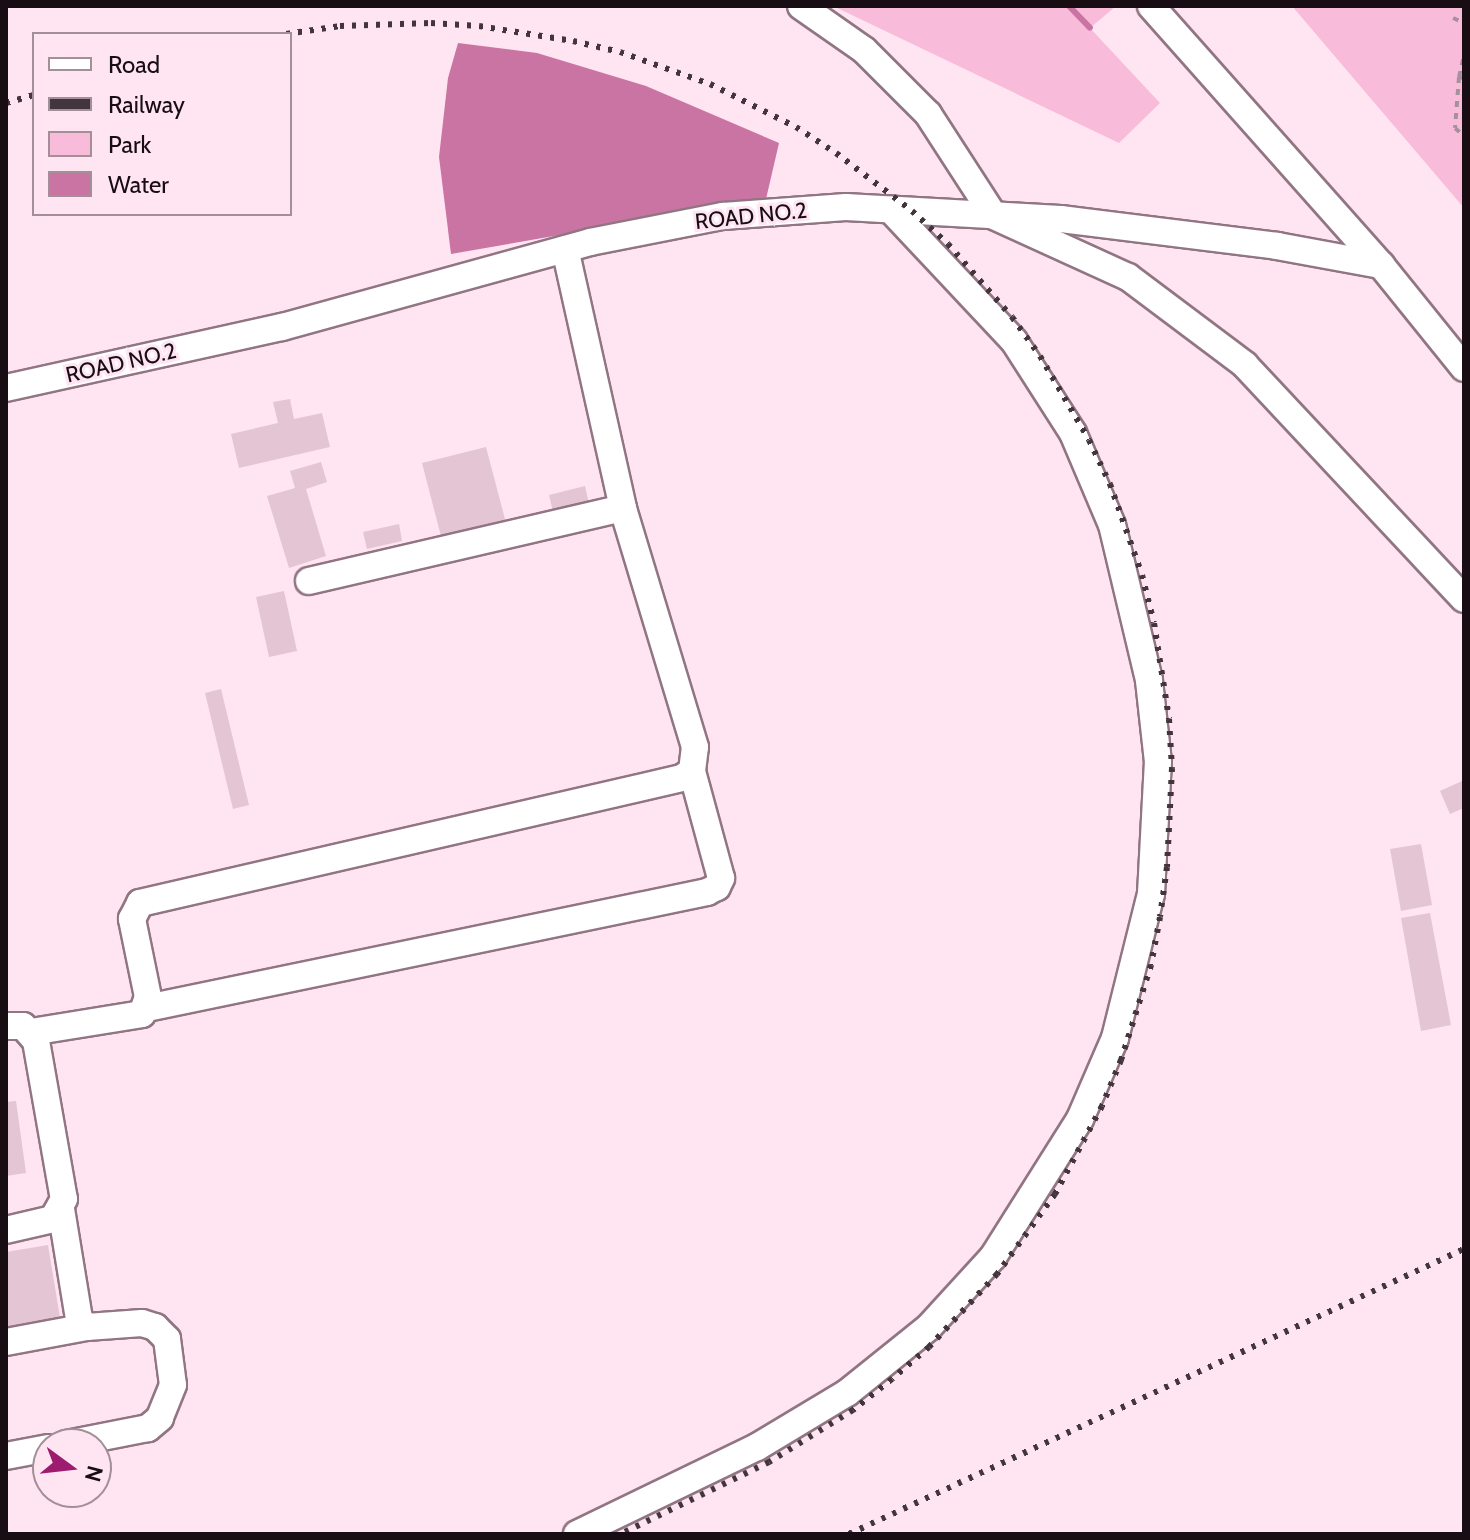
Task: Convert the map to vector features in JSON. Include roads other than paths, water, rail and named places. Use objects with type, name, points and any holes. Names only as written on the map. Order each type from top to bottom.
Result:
[{"type":"street","points":[[801,6],[864,50],[928,114],[994,216],[1128,277],[1245,365],[1464,599]]},
{"type":"street","points":[[1151,6],[1381,265],[1464,368]]},
{"type":"street","name":"ROAD NO.2","points":[[6,388],[282,327],[565,249],[723,216],[846,207],[1061,219],[1277,246],[1381,265]]},
{"type":"street","points":[[577,1534],[757,1447],[847,1393],[929,1327],[993,1257],[1080,1119],[1115,1038],[1151,894],[1158,762],[1149,680],[1112,525],[1073,433],[1014,341],[891,210]]},
{"type":"street","points":[[18,1029],[132,1015],[707,892],[717,887],[721,878],[692,771],[695,747],[623,508],[565,249]]},
{"type":"street","points":[[309,581],[623,508]]},
{"type":"street","points":[[132,1015],[148,997],[132,919],[140,903],[682,778],[692,771]]},
{"type":"street","points":[[6,1230],[53,1219],[64,1199],[36,1041],[18,1029]]},
{"type":"street","points":[[61,1209],[79,1319],[87,1327]]},
{"type":"street","points":[[6,1342],[87,1327],[142,1323],[155,1327],[167,1339],[173,1385],[160,1418],[148,1428],[112,1435]]},
{"type":"street","points":[[6,1456],[32,1451]]},
{"type":"water","points":[[458,43],[537,53],[646,86],[779,143],[766,199],[451,254],[439,157],[448,78]]},
{"type":"waterway","points":[[1069,6],[1090,28]]},
{"type":"railway","points":[[292,33],[340,26],[431,23],[479,26],[573,41],[620,52],[710,84],[796,127],[836,153],[912,211],[948,244],[1012,317],[1040,356],[1089,440],[1110,484],[1142,575],[1154,623],[1169,719],[1172,768],[1167,867],[1160,917],[1151,965],[1121,1060],[1102,1106],[1055,1194],[997,1274],[929,1347],[853,1410],[769,1462],[621,1534]]},
{"type":"railway","points":[[6,103],[32,96]]},
{"type":"railway","points":[[849,1534],[1464,1249]]}]
